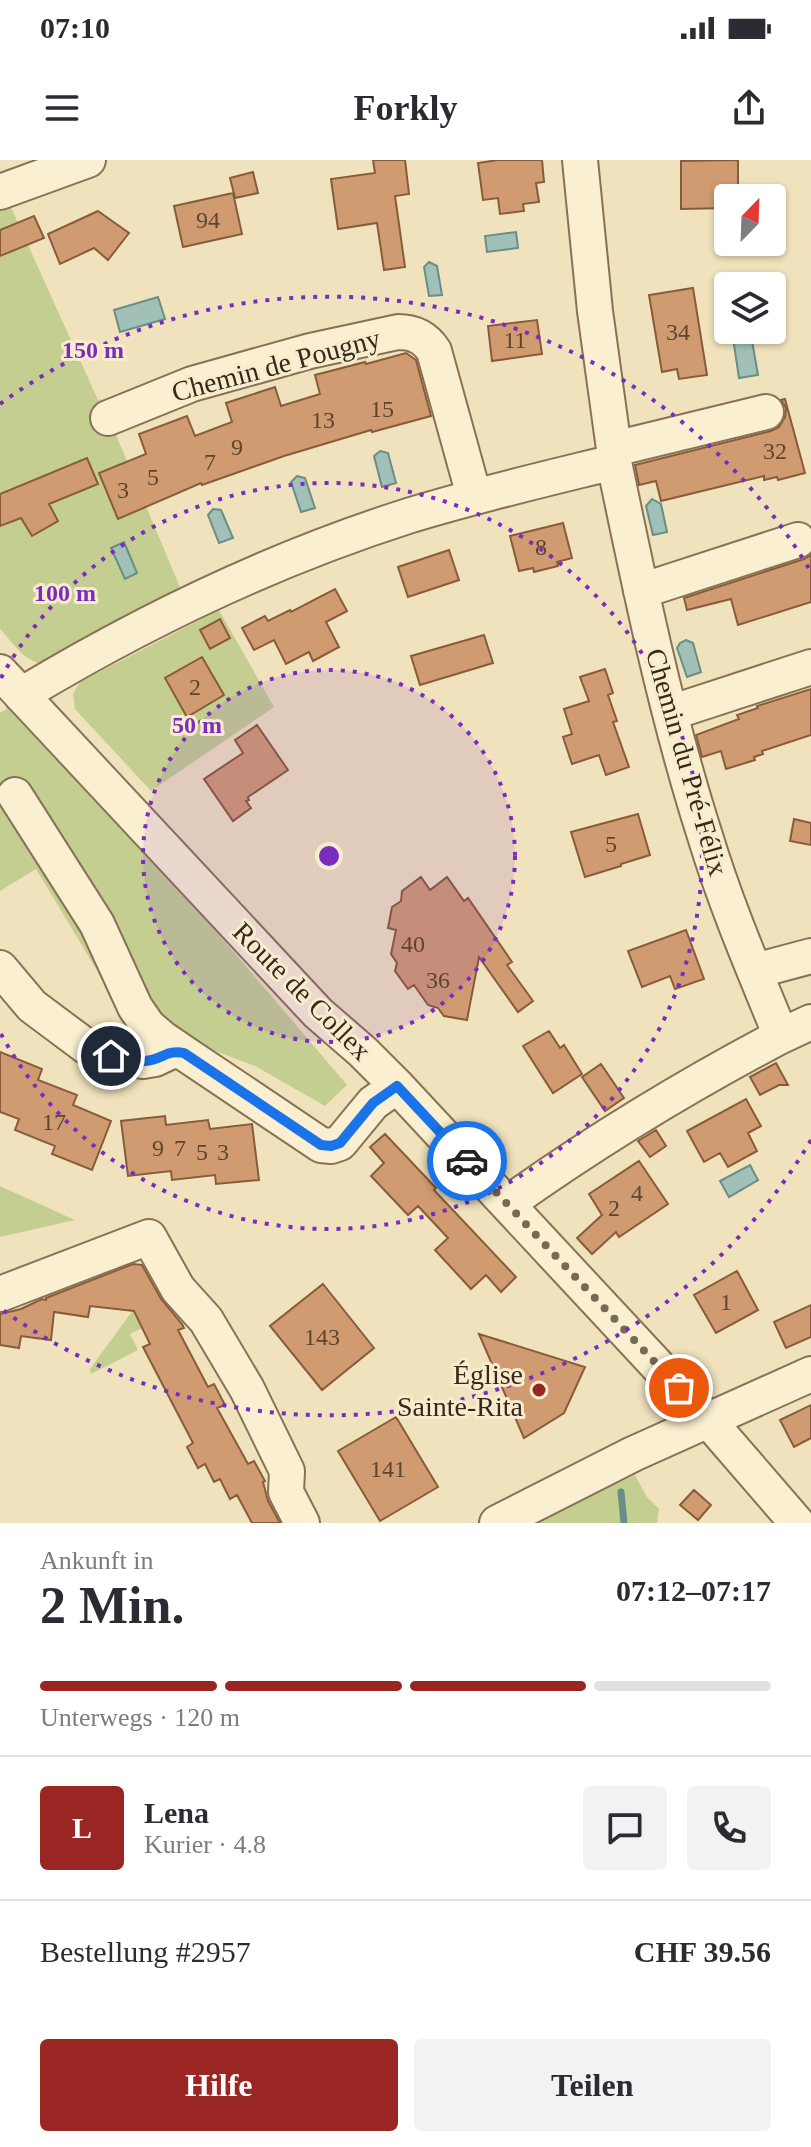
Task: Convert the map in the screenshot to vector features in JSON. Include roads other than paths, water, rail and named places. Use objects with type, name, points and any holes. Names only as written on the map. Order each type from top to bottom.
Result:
[{"type":"street","points":[[0,192],[88,160]]},
{"type":"street","name":"Chemin du Pré-Félix","points":[[507,1204],[666,1101],[724,1066],[796,1029],[755,971],[740,936],[705,837],[653,650],[614,456],[580,160]]},
{"type":"street","name":"Chemin de Pougny","points":[[108,418],[192,384],[310,351],[407,332],[423,338],[434,351],[474,496]]},
{"type":"street","points":[[11,684],[235,583],[343,539],[474,496],[766,412]]},
{"type":"street","points":[[641,591],[798,540]]},
{"type":"street","points":[[670,713],[811,667]]},
{"type":"street","name":"Route de Collex","points":[[11,684],[318,1013],[397,1086],[708,1420],[797,1523]]},
{"type":"street","points":[[15,795],[97,924],[135,1007],[148,1026],[162,1038],[321,1145],[340,1143],[373,1103],[397,1086]]},
{"type":"street","points":[[755,971],[811,956]]},
{"type":"street","points":[[0,968],[32,1006],[87,1047],[111,1056],[143,1061],[174,1050],[184,1053]]},
{"type":"street","points":[[0,1294],[149,1237],[178,1289],[206,1320],[247,1389],[287,1471],[286,1492],[302,1523]]},
{"type":"street","points":[[497,1523],[633,1454],[811,1374]]},
{"type":"water","points":[[516,232],[518,248],[487,252],[485,236]]},
{"type":"water","points":[[429,262],[437,266],[442,295],[429,296],[424,267]]},
{"type":"water","points":[[158,297],[165,319],[120,332],[114,310]]},
{"type":"water","points":[[734,344],[753,344],[758,375],[739,378]]},
{"type":"water","points":[[380,451],[388,453],[396,483],[382,487],[374,456]]},
{"type":"water","points":[[297,476],[305,478],[315,508],[301,512],[291,482]]},
{"type":"water","points":[[652,499],[661,504],[667,532],[653,535],[646,506]]},
{"type":"water","points":[[213,509],[221,510],[233,538],[219,543],[208,515]]},
{"type":"water","points":[[124,542],[137,573],[125,579],[111,548]]},
{"type":"water","points":[[686,640],[693,643],[701,672],[687,677],[677,648]]},
{"type":"water","points":[[750,1165],[758,1180],[729,1197],[720,1181]]},
{"type":"waterway","points":[[621,1492],[624,1523]]},
{"type":"place","name":"Église Sainte-Rita","points":[[539,1390]]}]
